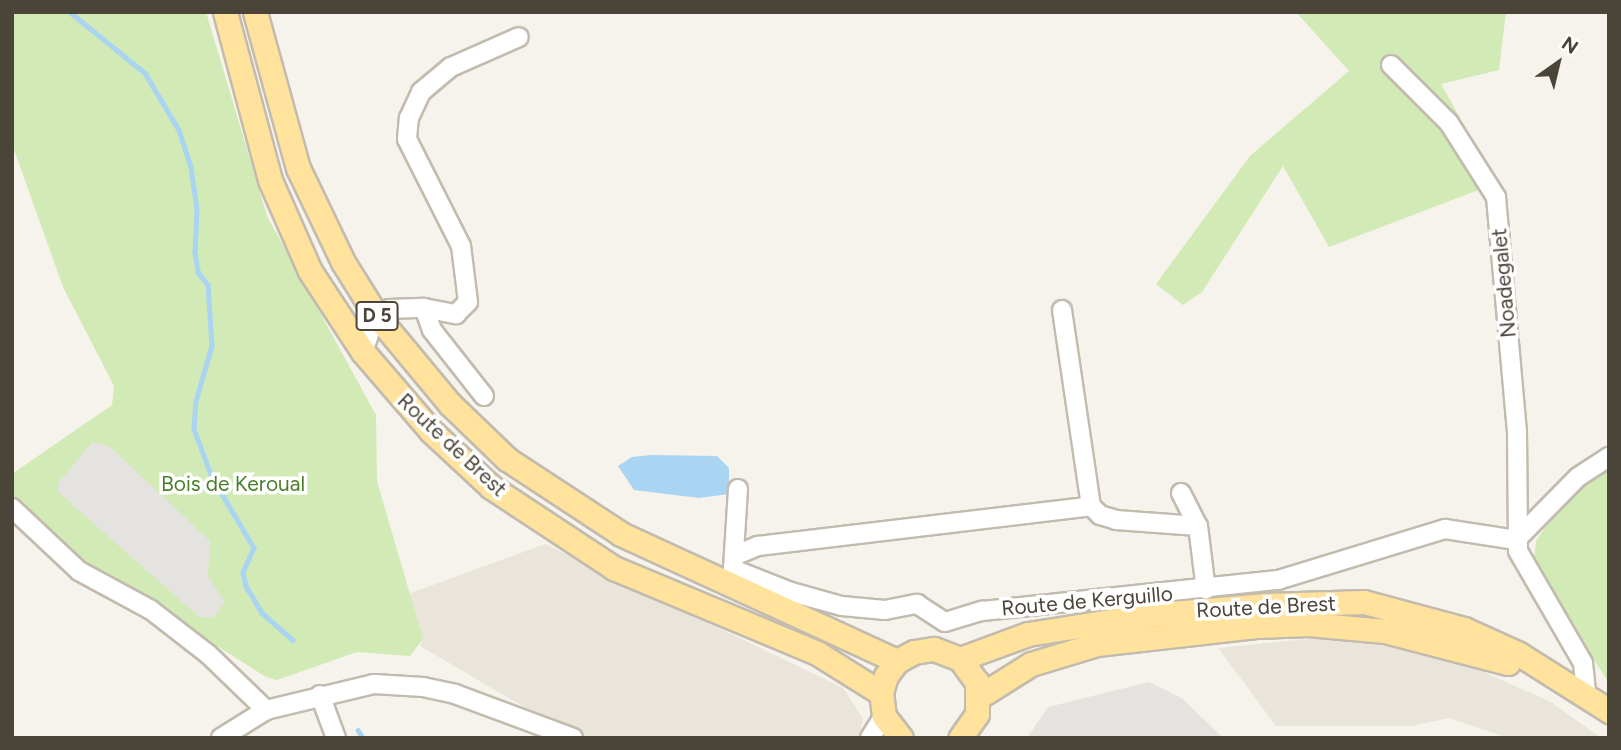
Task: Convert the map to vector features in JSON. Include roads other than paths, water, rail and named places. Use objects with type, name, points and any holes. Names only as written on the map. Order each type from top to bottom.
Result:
[{"type":"main road","name":"Route de Brest","points":[[225,12],[270,180],[310,271],[363,352],[451,449],[491,487],[561,536],[614,568],[817,653],[881,693]]},
{"type":"main road","name":"Route de Brest","points":[[255,12],[298,168],[343,262],[376,315],[450,404],[507,459],[573,505],[621,534],[897,661]]},
{"type":"main road","name":"Route de Brest","points":[[960,659],[1028,634],[1148,615],[1264,604],[1364,602],[1464,629],[1519,654],[1586,693],[1609,711]]},
{"type":"main road","name":"Route de Brest","points":[[980,696],[1031,664],[1097,644],[1308,624],[1385,631],[1465,649],[1562,681]]},
{"type":"main road","points":[[900,738],[884,716],[881,693],[897,661],[914,652],[934,649],[960,659],[974,675],[980,696],[977,714],[960,738]]},
{"type":"street","points":[[363,352],[376,315],[389,309],[424,308],[456,314],[468,302],[469,287],[461,246],[407,139],[409,118],[421,92],[451,67],[519,37]]},
{"type":"street","name":"Noadegalet","points":[[1391,65],[1449,123],[1496,197],[1517,431],[1516,540]]},
{"type":"street","points":[[424,308],[432,330],[484,396]]},
{"type":"street","points":[[1062,310],[1091,506],[1100,515],[1116,520],[1198,526]]},
{"type":"street","points":[[1586,693],[1583,663],[1518,551],[1516,540],[1578,477],[1609,457]]},
{"type":"street","points":[[738,488],[733,569],[791,592],[842,606],[885,610],[917,604],[945,622],[934,649]]},
{"type":"street","points":[[1181,492],[1198,526],[1206,590]]},
{"type":"street","points":[[734,556],[758,546],[1091,506]]},
{"type":"street","points":[[12,508],[79,571],[151,610],[208,654],[266,709]]},
{"type":"street","name":"Route de Kerguillo","points":[[945,622],[982,611],[1206,590],[1278,580],[1446,529],[1516,540]]},
{"type":"street","points":[[221,738],[266,709],[374,684],[423,687],[573,738]]},
{"type":"street","points":[[320,695],[336,738]]},
{"type":"street","points":[[870,738],[884,716]]},
{"type":"water","points":[[717,456],[729,468],[729,494],[699,498],[634,490],[618,466],[632,457]]},
{"type":"waterway","points":[[70,12],[145,73],[179,130],[191,167],[197,209],[195,252],[198,272],[208,285],[212,346],[196,401],[194,429],[212,477],[254,548],[243,573],[246,586],[262,613],[293,640]]},
{"type":"waterway","points":[[358,730],[363,738]]},
{"type":"park label","name":"Bois de Keroual","points":[[233,484]]}]
